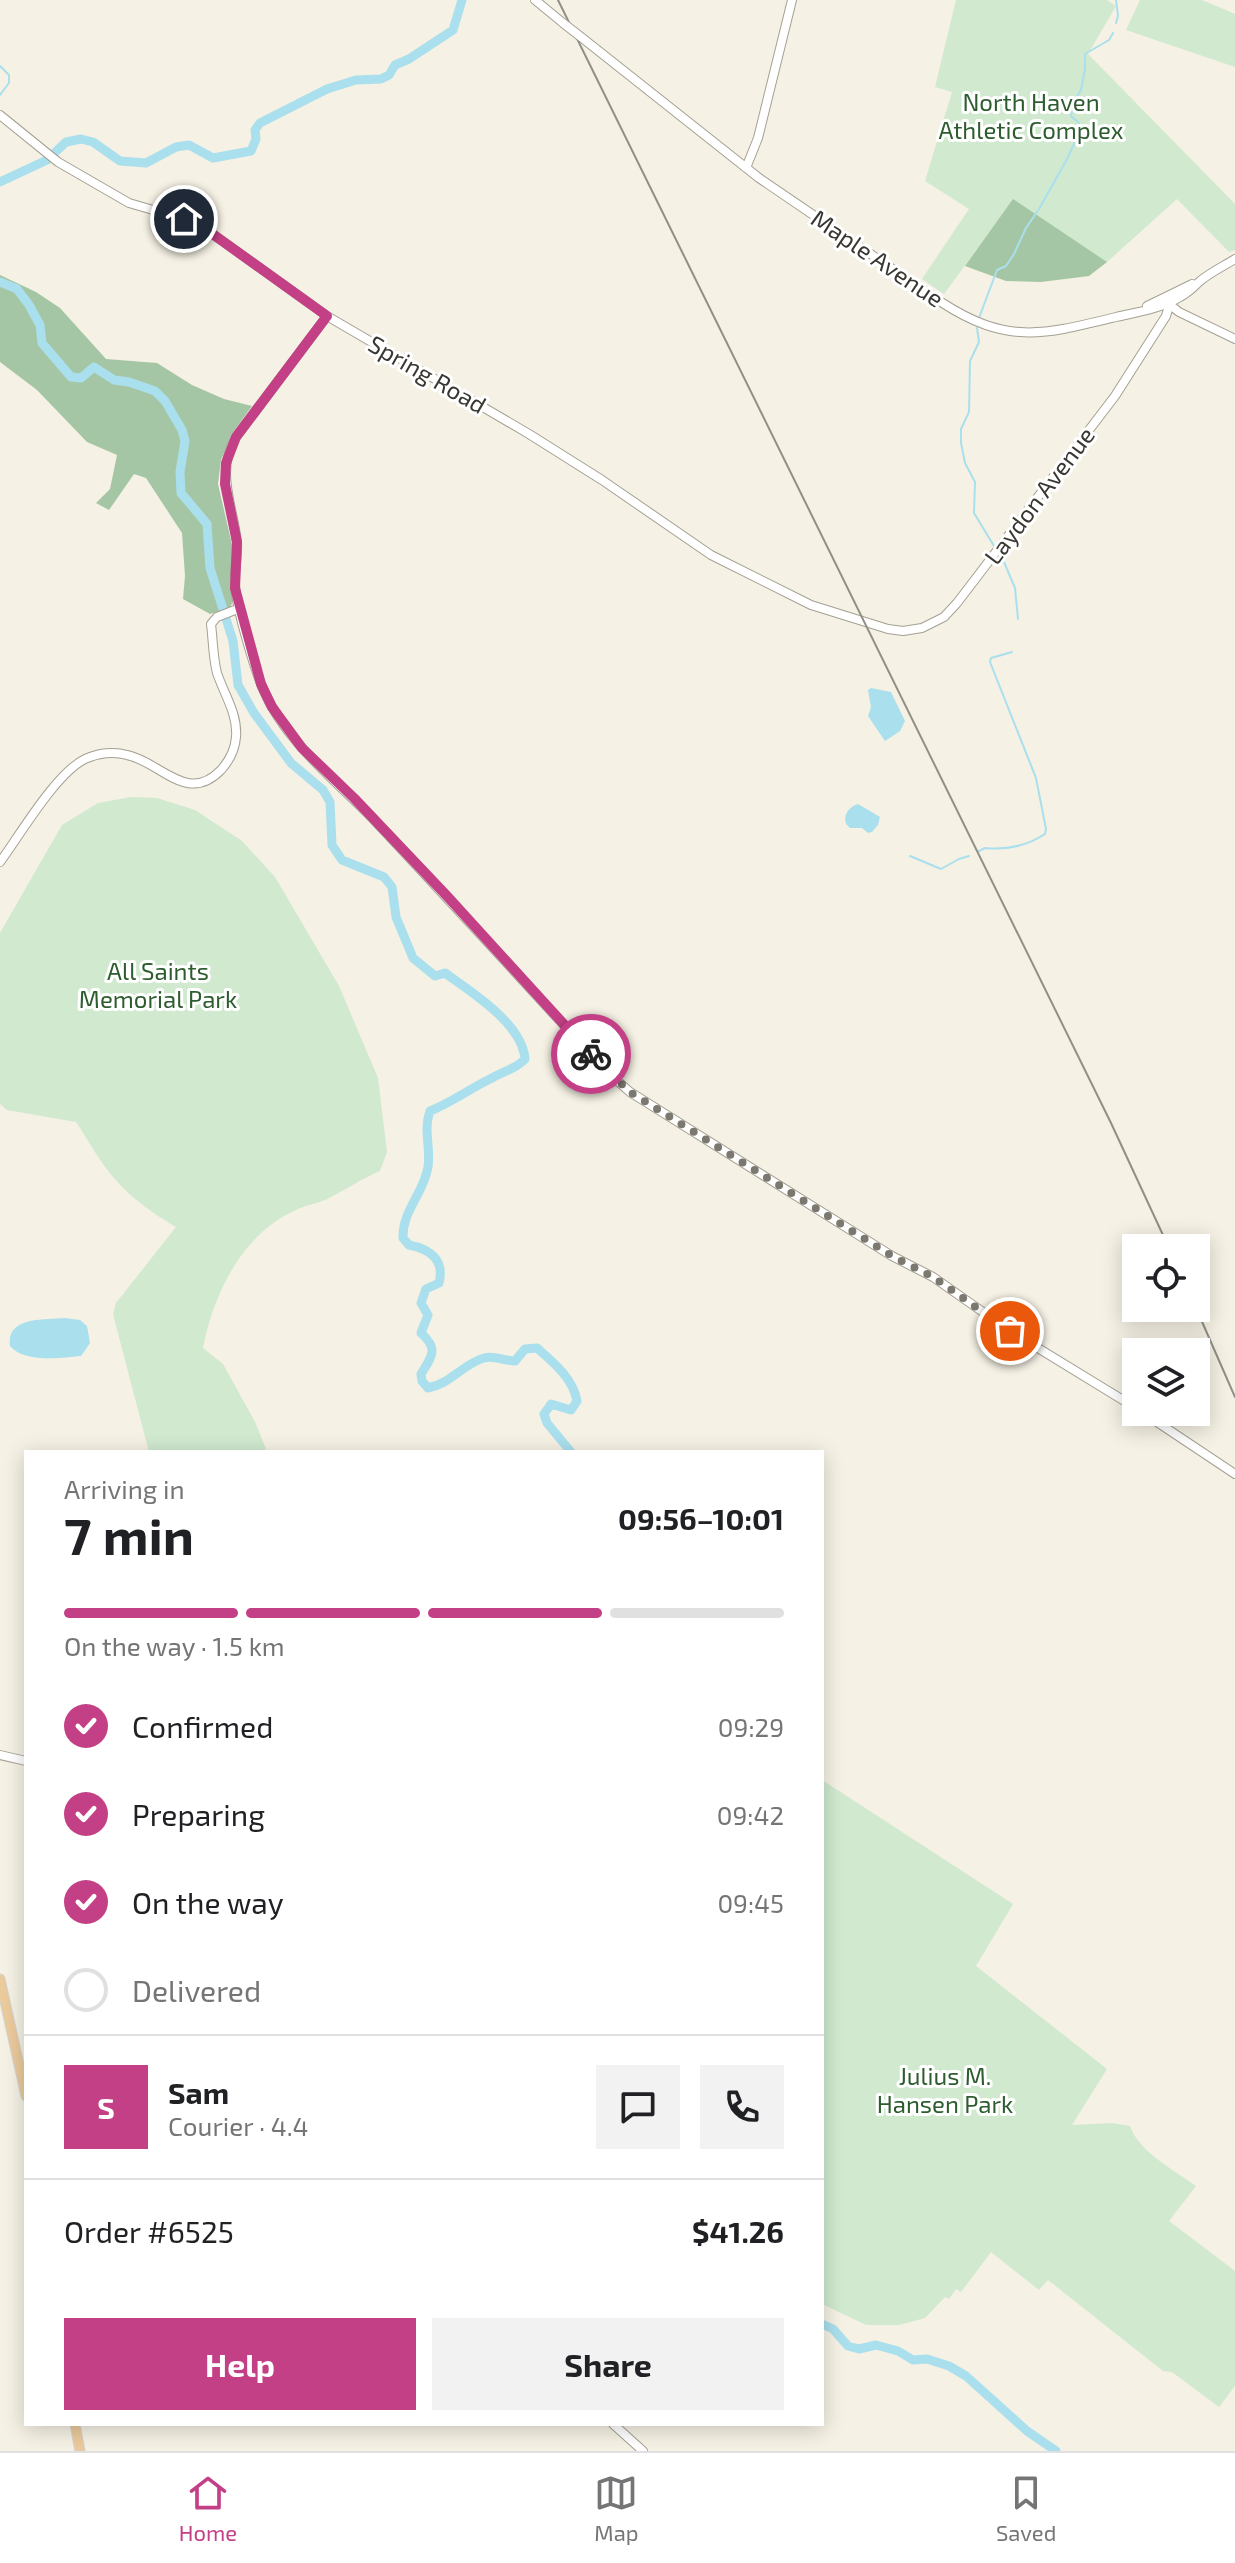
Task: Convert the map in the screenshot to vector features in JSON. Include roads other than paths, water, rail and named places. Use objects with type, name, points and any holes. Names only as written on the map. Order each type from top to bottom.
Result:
[{"type":"main road","points":[[0,1979],[24,2087]]},
{"type":"main road","points":[[75,2426],[80,2451]]},
{"type":"street","name":"Maple Avenue","points":[[535,0],[746,168],[965,318],[988,327],[1012,333],[1041,333],[1151,310],[1192,291],[1199,282],[1235,259]]},
{"type":"street","points":[[746,168],[758,138],[792,0]]},
{"type":"street","name":"Spring Road","points":[[0,115],[51,156],[129,203],[184,219],[207,230],[327,316],[541,441],[711,555],[811,605],[863,622]]},
{"type":"street","points":[[1167,300],[1179,312],[1235,339]]},
{"type":"street","name":"Laydon Avenue","points":[[863,622],[895,630],[910,630],[930,625],[951,611],[1115,396],[1166,316],[1167,300]]},
{"type":"street","points":[[327,316],[243,428],[228,453],[225,484],[237,542],[235,610],[263,690],[302,748],[354,798],[606,1071],[630,1092],[892,1256],[933,1277],[1010,1331],[1122,1399]]},
{"type":"street","points":[[0,862],[63,775],[84,760],[109,753],[129,755],[190,784],[204,781],[222,769],[233,752],[235,719],[215,665],[211,624],[213,619],[235,610]]},
{"type":"street","points":[[1163,1426],[1235,1474]]},
{"type":"street","points":[[0,1755],[24,1761]]},
{"type":"street","points":[[615,2426],[643,2451]]},
{"type":"water","points":[[868,690],[891,692],[905,721],[900,731],[885,741],[868,716],[871,707]]},
{"type":"water","points":[[858,804],[880,817],[872,832],[850,828],[846,824],[848,811]]},
{"type":"water","points":[[65,1318],[80,1320],[87,1326],[90,1343],[81,1356],[33,1357],[10,1346],[10,1336],[20,1324]]},
{"type":"waterway","points":[[0,182],[47,160],[66,142],[81,139],[93,142],[120,161],[146,163],[176,147],[189,145],[213,158],[251,151],[256,139],[255,130],[260,123],[327,89],[356,80],[381,79],[389,75],[395,65],[453,30],[462,0]]},
{"type":"waterway","points":[[1116,0],[1116,23]]},
{"type":"waterway","points":[[979,318],[997,270],[1006,266],[1014,254],[1075,142],[1079,123],[1071,116],[1074,101],[1081,90],[1085,54],[1109,40],[1113,33]]},
{"type":"waterway","points":[[0,66],[9,75],[9,83],[0,95]]},
{"type":"waterway","points":[[0,282],[17,289],[29,305],[40,325],[42,343],[71,377],[81,378],[94,367],[114,380],[155,391],[165,401],[185,441],[180,472],[181,493],[207,524],[210,568],[233,641],[238,685],[254,713],[291,763],[323,790],[330,802],[332,845],[342,860],[384,877],[392,887],[396,917],[413,958],[435,976],[445,973],[481,999],[505,1021],[522,1046],[525,1059],[518,1065],[430,1111],[427,1125],[428,1167],[406,1219],[403,1238],[409,1245],[423,1249],[434,1257],[440,1268],[439,1283],[426,1289],[421,1303],[428,1315],[421,1333],[432,1348],[421,1374],[422,1381],[428,1388],[436,1386],[484,1358],[515,1361],[525,1349],[537,1348],[562,1371],[575,1393],[577,1401],[571,1410],[551,1404],[544,1414],[547,1423],[569,1450]]},
{"type":"waterway","points":[[977,328],[979,342],[970,361],[969,412],[961,429],[961,443],[965,463],[975,482],[974,513],[994,546]]},
{"type":"waterway","points":[[1001,555],[1015,588],[1018,619]]},
{"type":"waterway","points":[[979,851],[1024,844],[1045,834],[1046,829],[1036,778],[990,662],[991,658],[1012,652]]},
{"type":"waterway","points":[[910,856],[941,869],[969,856]]},
{"type":"waterway","points":[[824,2325],[833,2329],[848,2346],[859,2349],[876,2345],[898,2351],[913,2360],[927,2359],[949,2366],[966,2376],[1027,2431],[1056,2451]]},
{"type":"railway","points":[[558,0],[1111,1123],[1163,1234]]},
{"type":"railway","points":[[1202,1322],[1235,1397]]},
{"type":"park label","name":"North Haven Athletic Complex","points":[[1031,117]]},
{"type":"park label","name":"All Saints Memorial Park","points":[[158,986]]},
{"type":"park label","name":"Julius M. Hansen Park","points":[[945,2091]]}]
